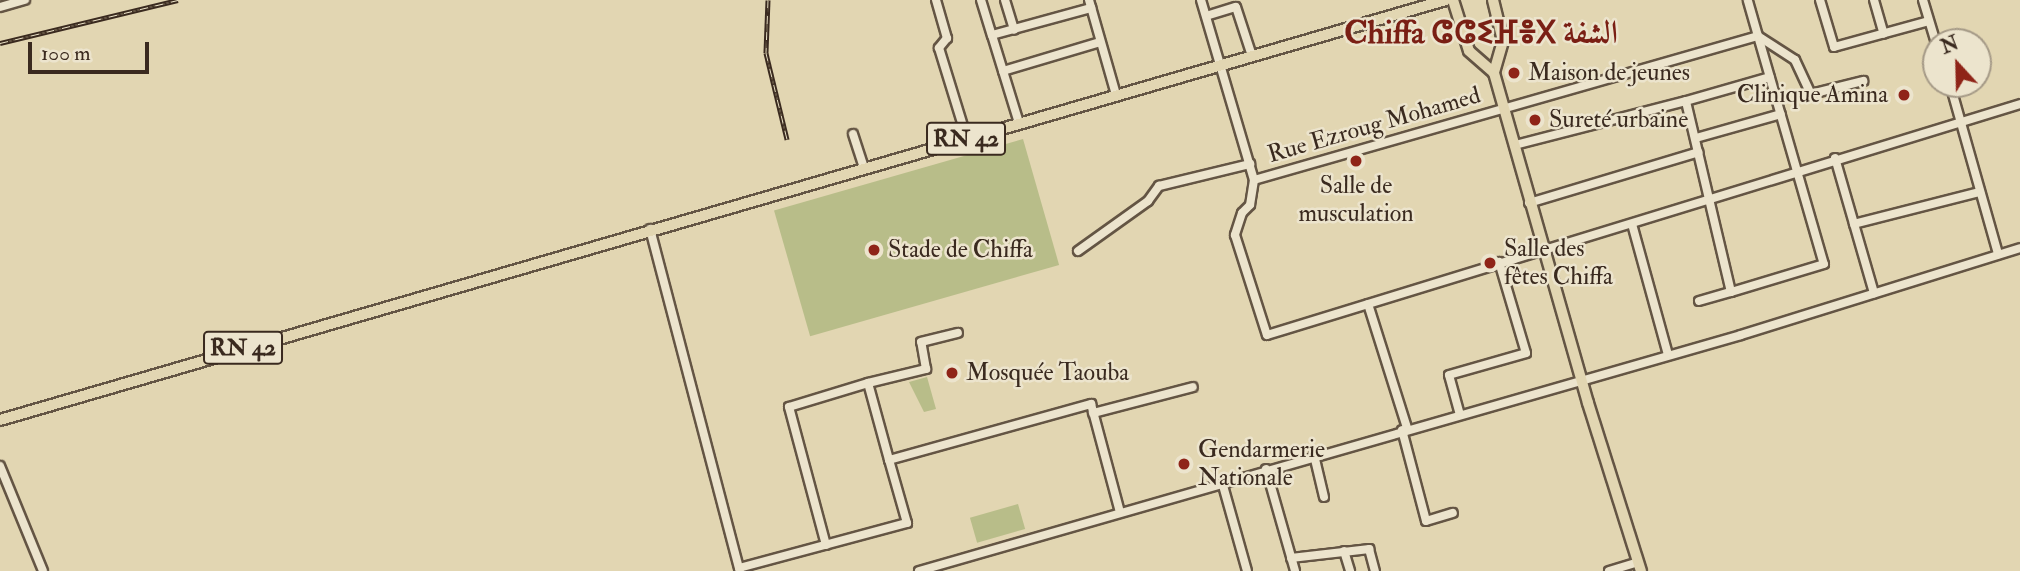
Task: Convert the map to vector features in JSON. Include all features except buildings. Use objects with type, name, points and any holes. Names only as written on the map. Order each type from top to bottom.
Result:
[{"type":"main road","name":"RN 42","points":[[0,420],[650,229],[1446,0]]},
{"type":"main road","points":[[1453,0],[1469,51],[1494,73],[1581,378],[1640,566]]},
{"type":"main road","points":[[1493,0],[1503,41],[1494,73]]},
{"type":"street","points":[[0,7],[25,0]]},
{"type":"street","points":[[936,0],[947,38],[939,48],[967,139]]},
{"type":"street","points":[[981,0],[1019,123]]},
{"type":"street","points":[[1005,0],[1014,30]]},
{"type":"street","points":[[1201,0],[1254,180],[1250,205],[1242,213],[1235,235],[1267,335],[1499,262],[1632,224],[1835,158],[1963,123],[2020,104]]},
{"type":"street","points":[[1699,301],[1824,264],[1748,0]]},
{"type":"street","points":[[1820,0],[1834,47],[1929,21]]},
{"type":"street","points":[[1874,0],[1884,34]]},
{"type":"street","points":[[1923,0],[1931,28]]},
{"type":"street","points":[[992,35],[1090,4],[1116,95]]},
{"type":"street","points":[[1206,16],[1236,7],[1252,56]]},
{"type":"street","points":[[1759,36],[1795,60],[1811,94],[1863,81]]},
{"type":"street","name":"Rue Ezroug Mohamed","points":[[1254,180],[1759,36]]},
{"type":"street","points":[[1003,71],[1100,42]]},
{"type":"street","points":[[1515,145],[1770,77]]},
{"type":"street","points":[[1955,98],[1998,254]]},
{"type":"street","points":[[1686,101],[1731,292]]},
{"type":"street","points":[[1696,138],[1781,114]]},
{"type":"street","points":[[853,134],[864,168]]},
{"type":"street","points":[[1530,203],[1699,152]]},
{"type":"street","points":[[1835,158],[1874,293]]},
{"type":"street","points":[[1078,251],[1148,201],[1159,186],[1250,163]]},
{"type":"street","points":[[1854,224],[1980,192]]},
{"type":"street","points":[[1632,224],[1668,355]]},
{"type":"street","points":[[650,229],[739,569],[907,523],[868,383]]},
{"type":"street","points":[[919,571],[1266,468],[1668,355],[2020,248]]},
{"type":"street","points":[[1460,415],[1449,375],[1526,353],[1499,262]]},
{"type":"street","points":[[1368,304],[1404,429],[1426,521],[1453,513]]},
{"type":"street","points":[[826,545],[789,407],[926,369],[921,342],[958,333]]},
{"type":"street","points":[[1093,413],[1193,387]]},
{"type":"street","points":[[889,460],[1091,404],[1120,512]]},
{"type":"street","points":[[1314,455],[1324,497]]},
{"type":"street","points":[[0,466],[43,571]]},
{"type":"street","points":[[1266,468],[1294,571]]},
{"type":"street","points":[[1222,482],[1247,571]]},
{"type":"street","points":[[1291,558],[1369,549],[1375,571]]},
{"type":"street","points":[[1344,551],[1350,571]]},
{"type":"street","points":[[1609,571],[1640,566]]},
{"type":"green space","name":"Stade de Chiffa","points":[[1023,139],[1059,265],[810,336],[774,210]]},
{"type":"green space","points":[[927,377],[936,409],[924,412],[909,382]]},
{"type":"green space","points":[[1018,504],[1025,529],[977,543],[970,518]]},
{"type":"railway","points":[[0,43],[178,0]]},
{"type":"railway","points":[[768,0],[766,53],[787,139]]},
{"type":"place","name":"Maison de jeunes","points":[[1514,73]]},
{"type":"place","name":"Clinique Amina","points":[[1904,95]]},
{"type":"place","name":"Sureté urbaine","points":[[1535,120]]},
{"type":"place","name":"Salle de musculation","points":[[1356,161]]},
{"type":"place","name":"Stade de Chiffa","points":[[874,250]]},
{"type":"place","name":"Salle des fêtes Chiffa","points":[[1490,263]]},
{"type":"place","name":"Mosquée Taouba","points":[[952,373]]},
{"type":"place","name":"Gendarmerie Nationale","points":[[1184,464]]},
{"type":"district","name":"Chiffa ⵛⵛⵉⴼⴻⵝ الشفة","points":[[1481,33]]}]
